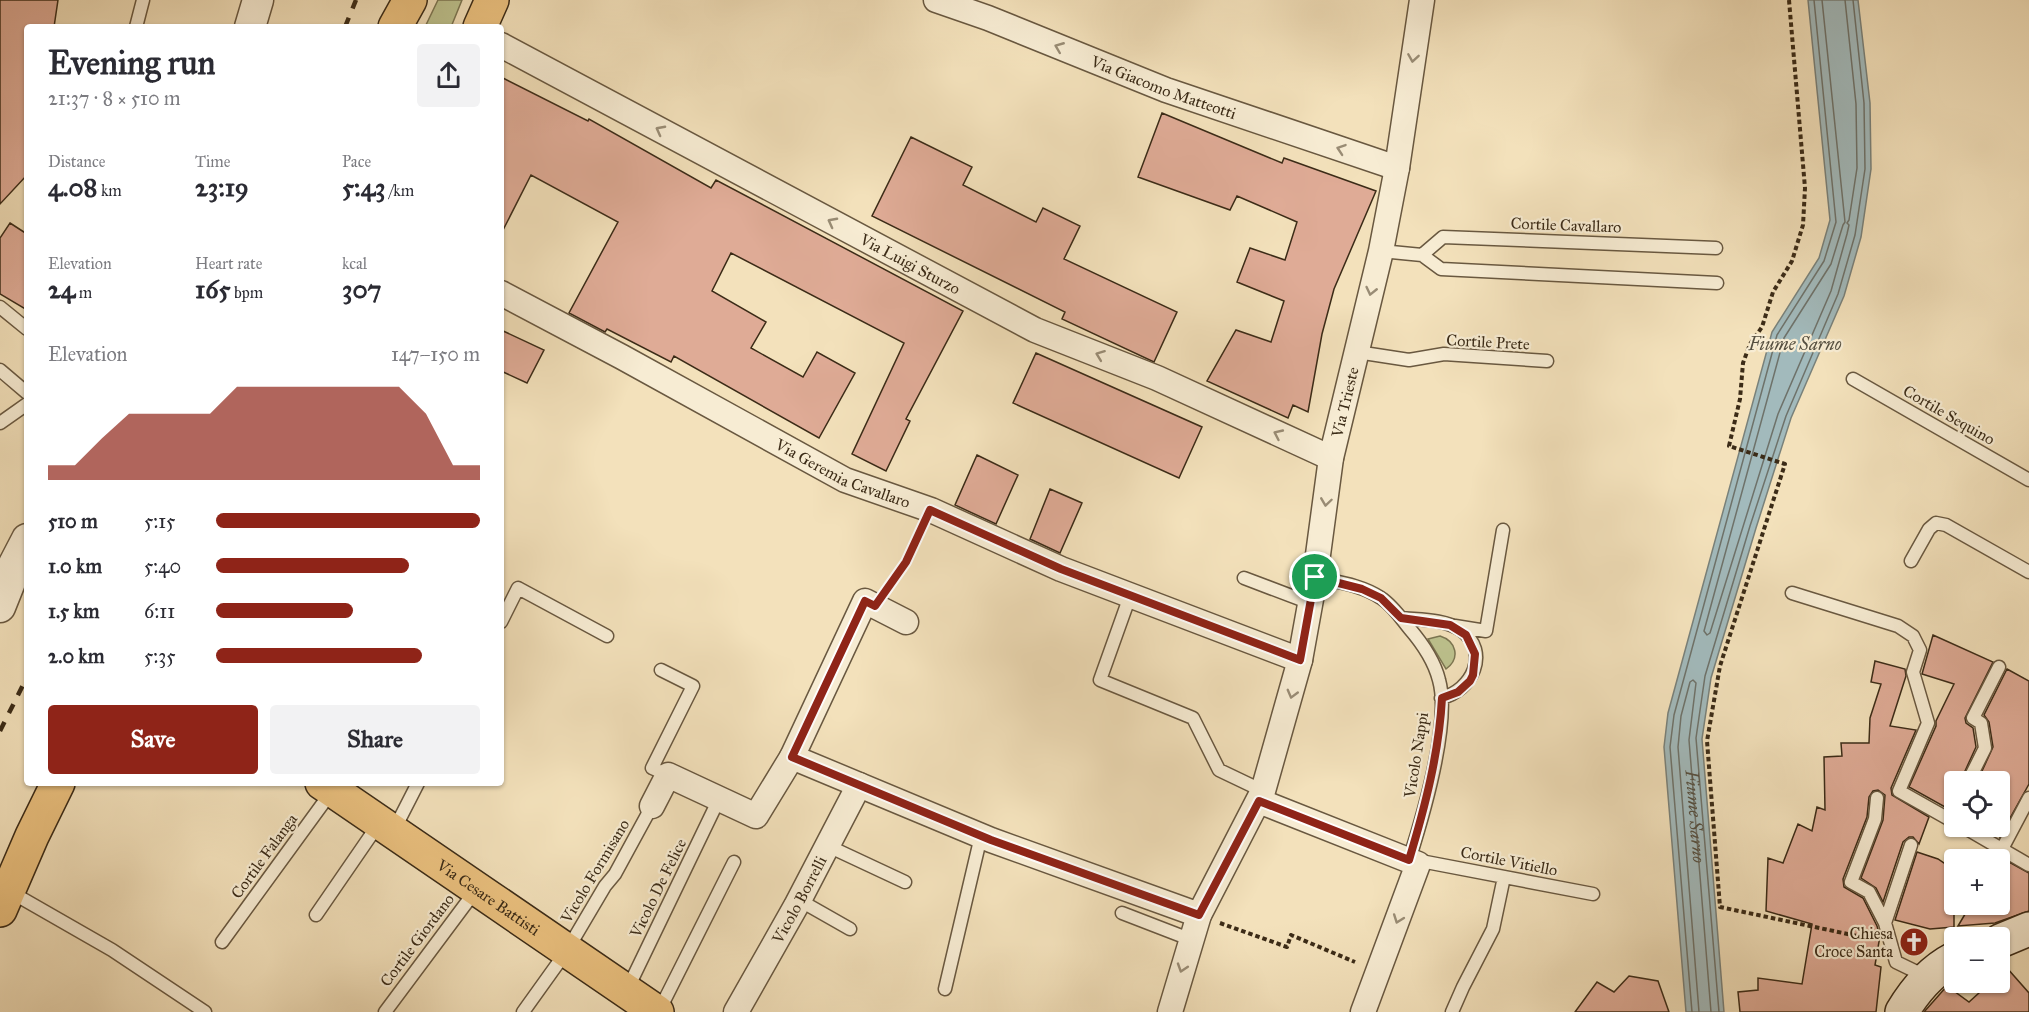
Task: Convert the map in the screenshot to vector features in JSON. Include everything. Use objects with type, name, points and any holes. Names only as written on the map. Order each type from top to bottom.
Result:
[{"type":"main road","points":[[397,24],[410,0]]},
{"type":"main road","points":[[481,24],[492,0]]},
{"type":"main road","points":[[4,900],[57,786]]},
{"type":"main road","name":"Via Cesare Battisti","points":[[327,787],[658,1012]]},
{"type":"main road","points":[[2010,937],[2029,929]]},
{"type":"main road","points":[[1902,1012],[1913,994],[1941,968]]},
{"type":"street","points":[[251,24],[258,0]]},
{"type":"street","name":"Via Giacomo Matteotti","points":[[936,0],[988,18],[1166,90],[1397,168]]},
{"type":"street","name":"Via Trieste","points":[[1170,1012],[1199,915],[1261,796],[1300,660],[1315,577],[1332,458],[1381,251],[1397,168],[1422,0]]},
{"type":"street","name":"Via Luigi Sturzo","points":[[504,47],[1035,330],[1157,378],[1332,458]]},
{"type":"street","name":"Via Geremia Cavallaro","points":[[504,295],[845,480],[930,510],[1061,569],[1300,660]]},
{"type":"street","points":[[0,607],[10,582],[14,553]]},
{"type":"street","points":[[651,806],[668,775],[756,816],[792,757],[865,601],[906,622]]},
{"type":"street","points":[[792,757],[981,836],[1199,915]]},
{"type":"street","name":"Vicolo Borrelli","points":[[736,1012],[860,785]]},
{"type":"street","points":[[1261,796],[1413,862],[1363,1012]]},
{"type":"lane","points":[[137,24],[143,0]]},
{"type":"lane","name":"Cortile Cavallaro","points":[[1422,255],[1443,237],[1716,248]]},
{"type":"lane","points":[[1381,251],[1422,255],[1441,269],[1717,283]]},
{"type":"lane","points":[[0,307],[24,327]]},
{"type":"lane","name":"Cortile Prete","points":[[1357,352],[1409,360],[1444,354],[1547,362]]},
{"type":"lane","points":[[0,370],[24,390]]},
{"type":"lane","name":"Cortile Sequino","points":[[1853,379],[2029,480]]},
{"type":"lane","points":[[0,423],[24,406]]},
{"type":"lane","points":[[1911,561],[1929,529],[1936,524],[1946,525],[2029,572]]},
{"type":"lane","points":[[1401,618],[1486,632],[1503,531]]},
{"type":"lane","name":"Vicolo Nappi","points":[[1315,577],[1362,589],[1381,598],[1401,618],[1428,654],[1439,680],[1442,698],[1440,724],[1413,862]]},
{"type":"lane","points":[[1244,578],[1310,603]]},
{"type":"lane","points":[[504,616],[518,588],[607,636]]},
{"type":"lane","points":[[1792,593],[1898,626],[1913,636],[1920,650],[1913,672],[1928,723],[1899,791],[1944,816]]},
{"type":"lane","points":[[1130,596],[1100,680],[1192,718],[1219,770],[1261,796]]},
{"type":"lane","points":[[1442,698],[1464,687],[1470,681],[1475,667],[1475,654],[1470,640],[1450,625]]},
{"type":"lane","points":[[1974,771],[1985,748],[1981,723],[1973,718],[1999,667]]},
{"type":"lane","points":[[661,670],[693,686],[652,768],[668,775]]},
{"type":"lane","points":[[316,915],[416,786]]},
{"type":"lane","name":"Cortile Falanga","points":[[222,942],[327,787]]},
{"type":"lane","points":[[1877,798],[1875,819],[1851,882],[1869,892],[1886,923],[1896,962],[1941,968]]},
{"type":"lane","points":[[1981,837],[2001,849],[2029,798]]},
{"type":"lane","name":"Vicolo De Felice","points":[[626,991],[719,799]]},
{"type":"lane","name":"Vicolo Formisano","points":[[523,1012],[567,952],[604,886],[615,874],[651,806]]},
{"type":"lane","points":[[945,989],[981,836]]},
{"type":"lane","points":[[1886,923],[1911,845]]},
{"type":"lane","points":[[828,846],[905,882]]},
{"type":"lane","points":[[2010,854],[2029,865]]},
{"type":"lane","points":[[658,1012],[734,862]]},
{"type":"lane","name":"Cortile Vitiello","points":[[1413,862],[1426,862],[1593,894]]},
{"type":"lane","points":[[1452,1012],[1492,929],[1504,877]]},
{"type":"lane","name":"Cortile Giordano","points":[[385,1012],[476,889]]},
{"type":"lane","points":[[4,900],[112,950],[204,1012]]},
{"type":"lane","points":[[799,900],[850,929]]},
{"type":"lane","points":[[1122,913],[1192,940]]},
{"type":"path","points":[[1789,0],[1804,188],[1803,225],[1792,261],[1773,292],[1762,327],[1750,344],[1743,363],[1740,399],[1729,446],[1785,464],[1720,666],[1707,741],[1720,907],[1839,933],[1862,937],[1868,934],[1891,940]]},
{"type":"path","points":[[875,606],[906,562],[930,510]]},
{"type":"path","points":[[1199,915],[1287,947],[1292,935],[1378,972]]},
{"type":"green space","points":[[438,0],[462,0],[452,24],[426,24]]},
{"type":"green space","points":[[1440,636],[1450,642],[1455,650],[1454,660],[1446,669],[1428,639]]},
{"type":"water","name":"Fiume Sarno","points":[[1808,0],[1858,0],[1870,103],[1871,169],[1861,237],[1844,296],[1791,418],[1711,678],[1702,739],[1724,1012],[1686,1012],[1664,747],[1668,713],[1772,332],[1819,258],[1830,220]]},
{"type":"building","points":[[0,0],[58,0],[54,24],[24,24],[24,178],[0,204]]},
{"type":"building","points":[[504,79],[588,121],[589,119],[711,188],[716,180],[963,311],[906,419],[910,421],[886,471],[852,454],[904,343],[731,253],[712,291],[766,322],[751,348],[803,377],[817,352],[855,373],[819,438],[674,356],[671,362],[607,329],[605,332],[569,313],[618,222],[531,175],[504,228]]},
{"type":"building","points":[[1162,113],[1282,163],[1284,158],[1376,191],[1334,289],[1322,334],[1308,412],[1293,405],[1288,418],[1207,381],[1236,330],[1271,342],[1284,301],[1237,282],[1250,248],[1285,260],[1297,222],[1237,196],[1230,210],[1138,177]]},
{"type":"building","points":[[911,137],[972,167],[963,185],[1036,222],[1043,208],[1080,226],[1064,259],[1177,312],[1154,362],[1062,319],[1065,312],[872,216]]},
{"type":"building","points":[[10,223],[24,232],[24,308],[0,294],[0,238]]},
{"type":"building","points":[[504,331],[544,350],[527,383],[504,372]]},
{"type":"building","points":[[1036,353],[1202,427],[1179,478],[1013,403]]},
{"type":"building","points":[[977,455],[1018,475],[996,524],[955,505]]},
{"type":"building","points":[[1050,489],[1082,503],[1060,553],[1030,539]]},
{"type":"building","points":[[1933,635],[1993,662],[1965,718],[1966,723],[1973,728],[1976,747],[1965,771],[1944,771],[1944,806],[1909,787],[1954,684],[1922,674]]},
{"type":"building","points":[[1875,661],[1905,669],[1906,676],[1890,726],[1916,730],[1891,788],[1892,795],[1929,817],[1919,844],[1913,837],[1903,842],[1883,902],[1876,888],[1861,878],[1883,820],[1885,795],[1878,790],[1873,791],[1869,797],[1867,817],[1843,879],[1844,887],[1863,898],[1880,936],[1875,965],[1881,967],[1876,1012],[1740,1012],[1738,992],[1758,990],[1758,978],[1802,984],[1812,924],[1766,911],[1768,858],[1783,863],[1798,824],[1812,831],[1817,807],[1825,810],[1824,757],[1842,756],[1841,743],[1869,743],[1870,718],[1881,684],[1871,682]]},
{"type":"building","points":[[2007,669],[2029,681],[2029,784],[2010,818],[2010,771],[1982,771],[1993,747],[1989,722],[1984,715]]},
{"type":"building","points":[[1917,852],[1944,863],[1944,915],[1954,915],[1954,927],[1930,929],[1895,920]]},
{"type":"building","points":[[2010,863],[2029,873],[2029,911],[1995,923],[1958,926],[1964,915],[2010,915]]},
{"type":"building","points":[[2010,971],[2029,993],[2029,1012],[1924,1012],[1944,989],[1944,993],[1957,993],[1969,1002],[1979,993],[2010,993]]},
{"type":"building","points":[[1629,976],[1658,981],[1669,1012],[1575,1012],[1597,982],[1614,992]]},
{"type":"railway","points":[[346,24],[356,0]]},
{"type":"railway","points":[[0,731],[24,683]]},
{"type":"place","name":"Chiesa Croce Santa","points":[[1914,942]]},
{"type":"route","points":[[930,510],[1061,569],[1300,660],[1315,577],[1362,589],[1381,598],[1401,618],[1450,625],[1466,635],[1473,647],[1476,661],[1470,681],[1458,692],[1442,698],[1440,724],[1423,816],[1409,860],[1259,801],[1199,915],[991,840],[792,757],[865,601],[875,606],[906,562],[930,510]]}]
